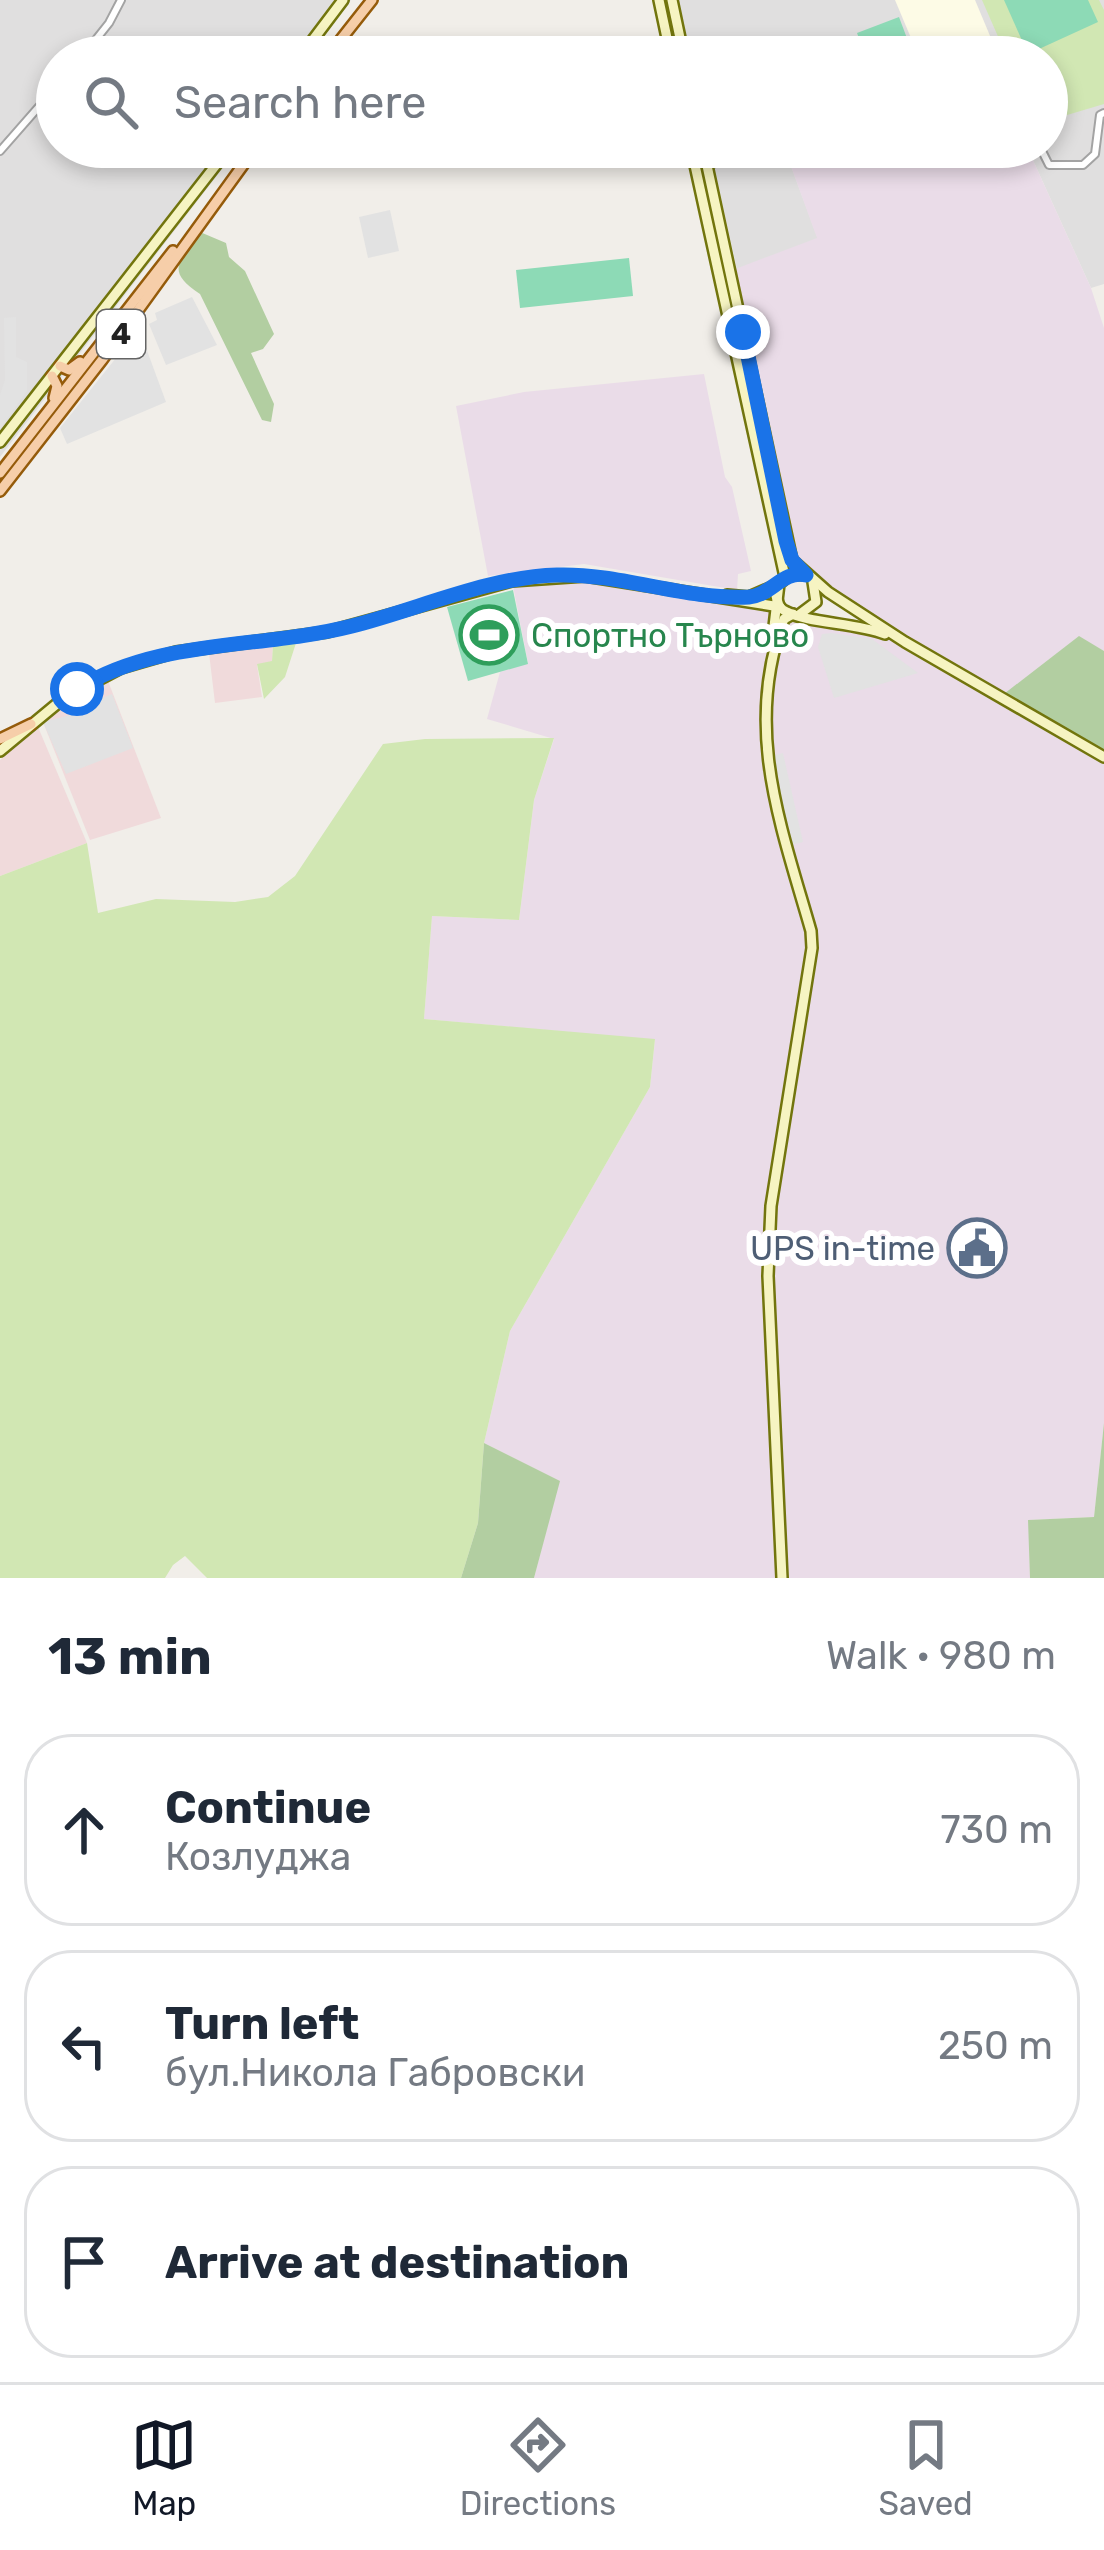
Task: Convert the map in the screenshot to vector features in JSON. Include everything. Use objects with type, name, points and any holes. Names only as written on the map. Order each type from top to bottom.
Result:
[{"type":"main road","points":[[344,36],[372,0]]},
{"type":"main road","name":"4","points":[[0,473],[240,168]]},
{"type":"main road","name":"4","points":[[0,491],[102,360],[237,172]]},
{"type":"main road","points":[[60,366],[74,368],[110,333]]},
{"type":"main road","points":[[46,412],[57,389],[52,376]]},
{"type":"main road","points":[[0,739],[31,724]]},
{"type":"street","points":[[99,36],[121,0]]},
{"type":"street","points":[[316,36],[343,0]]},
{"type":"street","points":[[659,0],[667,36]]},
{"type":"street","points":[[672,0],[680,36]]},
{"type":"street","points":[[0,151],[36,110]]},
{"type":"street","points":[[1068,165],[1084,165],[1095,154],[1104,113]]},
{"type":"street","points":[[0,442],[214,168]]},
{"type":"street","points":[[695,168],[779,594],[766,723],[768,781],[811,931],[771,1206],[768,1276],[782,1578]]},
{"type":"street","points":[[707,168],[792,560],[810,578],[905,642],[1104,757]]},
{"type":"street","points":[[0,751],[88,682],[140,662],[327,632],[512,581],[585,576],[749,597],[779,594],[810,578]]},
{"type":"street","points":[[773,660],[784,619],[816,602],[810,578]]},
{"type":"street","points":[[691,593],[779,594]]},
{"type":"street","points":[[779,594],[796,615],[870,628],[905,642]]},
{"type":"shaded area","points":[[0,0],[351,0],[324,36],[36,36],[36,168],[223,168],[0,457]]},
{"type":"shaded area","points":[[677,0],[1104,0],[1104,284],[1091,288],[1037,168],[1068,168],[1068,36],[685,36]]},
{"type":"shaded area","points":[[895,0],[975,0],[990,36],[910,36]]},
{"type":"shaded area","points":[[715,168],[792,168],[818,239],[737,270]]},
{"type":"shaded area","points":[[792,168],[1037,168],[1104,328],[1104,651],[1078,637],[1104,757],[1104,1423],[1094,1517],[1029,1520],[1030,1578],[534,1578],[559,1481],[484,1443],[510,1331],[650,1087],[655,1040],[424,1019],[432,916],[519,920],[534,800],[554,739],[487,719],[500,672],[528,663],[512,581],[559,575],[862,626],[897,639],[792,560],[730,271],[817,238]]},
{"type":"shaded area","points":[[390,210],[399,251],[368,258],[359,217]]},
{"type":"shaded area","points":[[192,297],[217,345],[166,365],[149,324],[157,320],[155,313]]},
{"type":"shaded area","points":[[16,317],[16,357],[27,362],[27,391],[0,429],[4,318]]},
{"type":"shaded area","points":[[142,337],[166,402],[67,444],[60,428],[132,338]]},
{"type":"shaded area","points":[[704,374],[751,571],[738,574],[737,590],[584,564],[488,576],[456,406],[524,392]]},
{"type":"shaded area","points":[[822,634],[872,639],[918,673],[834,698],[818,647]]},
{"type":"shaded area","points":[[273,645],[272,662],[257,665],[262,697],[215,703],[209,653]]},
{"type":"shaded area","points":[[108,681],[161,818],[90,840],[43,722]]},
{"type":"shaded area","points":[[112,694],[133,748],[66,774],[43,722],[90,710],[88,704]]},
{"type":"shaded area","points":[[38,727],[87,843],[0,876],[0,760]]},
{"type":"shaded area","points":[[783,753],[803,842],[792,845],[771,756]]},
{"type":"green space","points":[[982,0],[1099,0],[1104,10],[1104,104],[1068,115],[1068,36],[998,36]]},
{"type":"green space","points":[[1004,0],[1088,0],[1098,22],[1067,36],[1020,36]]},
{"type":"green space","points":[[899,17],[906,36],[858,36]]},
{"type":"green space","points":[[200,232],[226,243],[229,257],[245,271],[274,334],[263,349],[251,353],[274,404],[271,422],[262,420],[200,294],[179,272],[182,258]]},
{"type":"green space","points":[[629,258],[633,296],[520,308],[516,270]]},
{"type":"green space","name":"Спортно Търново","points":[[513,590],[528,664],[468,681],[447,607]]},
{"type":"green space","points":[[1079,636],[1104,651],[1104,757],[1000,697]]},
{"type":"green space","points":[[296,643],[285,677],[264,699],[257,664],[272,661],[273,645]]},
{"type":"green space","points":[[554,738],[534,800],[519,920],[432,916],[424,1019],[655,1039],[650,1087],[510,1331],[484,1443],[478,1523],[461,1578],[207,1578],[185,1556],[165,1578],[0,1578],[0,876],[87,843],[98,913],[156,899],[235,902],[268,897],[295,876],[383,744]]},
{"type":"green space","points":[[1104,1423],[1104,1578],[1030,1578],[1028,1520],[1094,1517]]},
{"type":"green space","points":[[484,1443],[560,1481],[534,1578],[461,1578],[478,1523]]},
{"type":"place","name":"Спортно Търново","points":[[489,635]]},
{"type":"place","name":"UPS in-time","points":[[977,1248]]},
{"type":"route","points":[[77,689],[158,657],[327,632],[512,581],[585,576],[749,597],[762,594],[790,574],[806,575],[792,560],[786,541],[743,332]]}]
